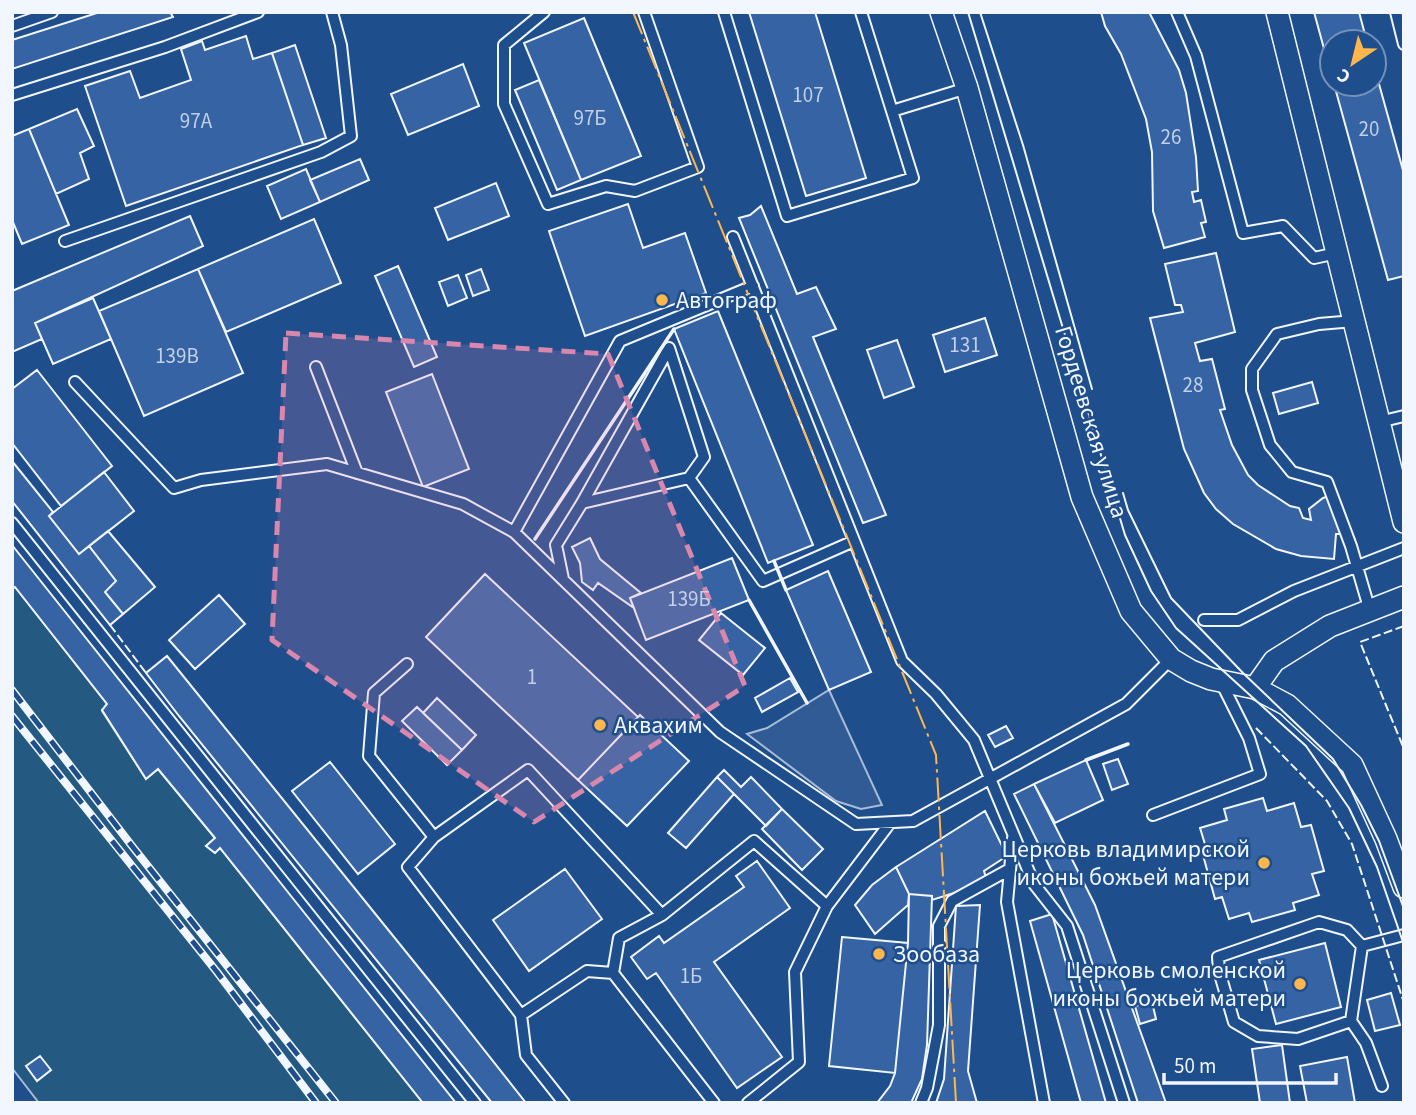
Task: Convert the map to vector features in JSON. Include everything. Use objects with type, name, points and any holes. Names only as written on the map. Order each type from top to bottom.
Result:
[{"type":"street","name":"Гордеевская улица","points":[[941,12],[967,88],[1082,497],[1131,611],[1171,659],[1191,671],[1221,682],[1255,688],[1287,705],[1352,765],[1386,839],[1404,887]]},
{"type":"street","points":[[1277,12],[1404,522]]},
{"type":"street","points":[[1255,688],[1274,661],[1330,626],[1404,597]]},
{"type":"lane","points":[[12,26],[52,12]]},
{"type":"lane","points":[[12,95],[165,47],[258,12]]},
{"type":"lane","points":[[65,241],[321,152],[351,136],[341,45],[332,12]]},
{"type":"lane","points":[[544,12],[504,46],[504,104],[548,204],[606,186],[635,191],[698,167],[644,12]]},
{"type":"lane","points":[[724,12],[787,216],[913,178],[861,12]]},
{"type":"lane","points":[[1177,12],[1196,57],[1243,233],[1283,226],[1314,258],[1337,253]]},
{"type":"lane","points":[[1396,12],[1404,44]]},
{"type":"lane","points":[[892,111],[967,88]]},
{"type":"lane","points":[[733,237],[902,661],[936,694],[974,740],[1034,884],[1067,926],[1124,1103]]},
{"type":"lane","points":[[514,532],[620,341],[753,286]]},
{"type":"lane","points":[[1354,321],[1320,324],[1277,334],[1252,369],[1252,390],[1270,445],[1292,472],[1327,482],[1370,611]]},
{"type":"lane","points":[[564,581],[556,545],[669,348],[704,457],[689,478],[582,503]]},
{"type":"lane","points":[[316,367],[357,473]]},
{"type":"lane","points":[[75,382],[174,488],[201,480],[327,464],[463,504],[514,532],[720,732],[856,824],[913,821],[1126,704],[1171,659]]},
{"type":"lane","points":[[1379,422],[1404,416]]},
{"type":"lane","points":[[689,478],[763,581],[854,541]]},
{"type":"lane","points":[[12,523],[475,1103]]},
{"type":"lane","points":[[1204,620],[1238,620],[1294,591],[1404,548]]},
{"type":"lane","points":[[407,664],[374,693],[369,756],[434,837]]},
{"type":"lane","points":[[1153,815],[1259,774],[1249,738],[1221,682]]},
{"type":"lane","points":[[564,1103],[526,1055],[521,1015],[408,867],[434,837],[528,770],[662,915]]},
{"type":"lane","points":[[748,1103],[799,1062],[795,972],[827,906],[890,822]]},
{"type":"lane","points":[[1013,835],[1007,902],[1044,1103]]},
{"type":"lane","points":[[714,1103],[613,972],[619,938],[662,915],[754,841],[827,906]]},
{"type":"lane","points":[[921,1103],[927,1088],[939,1025],[939,926],[952,901],[1010,869]]},
{"type":"lane","points":[[1351,1021],[1298,1039],[1258,1036],[1234,1022],[1219,971],[1218,957],[1319,922],[1347,930],[1362,946]]},
{"type":"lane","points":[[1362,946],[1404,935]]},
{"type":"lane","points":[[1362,946],[1351,1021],[1366,1043],[1382,1086]]},
{"type":"lane","points":[[521,1015],[587,971],[613,972]]},
{"type":"highlighted area","points":[[286,333],[608,354],[745,686],[534,822],[272,640]]},
{"type":"shaded area","points":[[15,587],[107,704],[102,711],[146,779],[158,769],[215,838],[206,846],[215,853],[220,848],[423,1103],[39,1103],[12,1068],[12,589]]},
{"type":"shaded area","points":[[829,690],[882,805],[861,809],[836,801],[747,734],[767,728]]},
{"type":"building","points":[[100,12],[170,12],[173,17],[12,69],[12,40]]},
{"type":"building","points":[[749,12],[815,12],[866,178],[806,196]]},
{"type":"building","points":[[1101,12],[1149,12],[1179,70],[1186,93],[1196,157],[1198,191],[1192,192],[1194,202],[1201,200],[1206,222],[1201,223],[1205,237],[1164,248],[1153,211],[1152,152],[1146,119],[1121,54],[1105,26]]},
{"type":"building","points":[[1314,12],[1359,12],[1363,28],[1318,28]]},
{"type":"building","points":[[584,18],[641,156],[581,180],[524,43]]},
{"type":"building","points":[[246,36],[253,59],[272,53],[303,145],[126,206],[85,86],[130,71],[140,98],[191,80],[181,49],[202,41],[205,50]]},
{"type":"building","points":[[295,45],[326,138],[303,145],[272,53]]},
{"type":"building","points":[[463,64],[479,106],[408,135],[391,94]]},
{"type":"building","points":[[539,80],[581,180],[557,190],[515,90]]},
{"type":"building","points":[[1338,98],[1383,98],[1404,174],[1404,276],[1388,280]]},
{"type":"building","points":[[77,109],[94,146],[80,153],[89,179],[56,194],[29,129]]},
{"type":"building","points":[[29,129],[69,225],[22,244],[12,220],[12,136]]},
{"type":"building","points":[[360,159],[369,180],[320,202],[310,180]]},
{"type":"building","points":[[306,169],[320,202],[281,219],[267,186]]},
{"type":"building","points":[[496,183],[509,216],[448,240],[435,208]]},
{"type":"building","points":[[628,204],[643,248],[685,233],[706,293],[585,336],[549,231]]},
{"type":"building","points":[[761,206],[797,294],[816,287],[836,329],[813,337],[886,515],[863,523],[739,218],[750,215]]},
{"type":"building","points":[[190,216],[203,246],[35,323],[42,339],[12,352],[12,291]]},
{"type":"building","points":[[314,219],[341,283],[226,332],[198,269]]},
{"type":"building","points":[[1216,253],[1235,332],[1195,343],[1200,361],[1212,359],[1225,409],[1220,410],[1232,445],[1248,475],[1258,485],[1290,506],[1299,508],[1303,518],[1311,520],[1309,509],[1330,496],[1342,534],[1336,534],[1334,559],[1301,556],[1276,549],[1233,524],[1216,509],[1204,493],[1184,449],[1150,318],[1183,312],[1181,305],[1175,305],[1165,264]]},
{"type":"building","points":[[398,266],[437,357],[414,367],[375,276]]},
{"type":"building","points":[[198,269],[243,373],[144,416],[99,311]]},
{"type":"building","points":[[481,269],[489,290],[473,296],[466,275]]},
{"type":"building","points":[[458,275],[467,298],[448,306],[439,282]]},
{"type":"building","points":[[93,298],[111,339],[53,364],[35,323]]},
{"type":"building","points":[[718,311],[813,545],[768,563],[674,329]]},
{"type":"building","points":[[985,318],[997,355],[945,372],[933,335]]},
{"type":"building","points":[[897,340],[914,387],[884,398],[867,350]]},
{"type":"building","points":[[37,370],[112,466],[61,506],[12,443],[12,389]]},
{"type":"building","points":[[432,374],[469,469],[423,487],[386,392]]},
{"type":"building","points":[[1312,382],[1318,403],[1279,414],[1273,393]]},
{"type":"building","points":[[12,461],[53,512],[49,516],[79,554],[89,546],[116,581],[105,592],[123,614],[110,625],[12,501]]},
{"type":"building","points":[[104,472],[134,511],[79,554],[49,516]]},
{"type":"building","points":[[108,531],[155,587],[123,614],[105,592],[116,581],[89,546]]},
{"type":"building","points":[[590,538],[600,559],[641,593],[630,598],[634,608],[598,583],[593,590],[582,582],[580,563],[572,547]]},
{"type":"building","points":[[12,545],[456,1103],[423,1103],[220,848],[215,853],[206,846],[215,838],[158,769],[146,779],[102,710],[107,704],[15,587],[12,589]]},
{"type":"building","points":[[732,558],[749,600],[646,640],[630,598]]},
{"type":"building","points":[[828,571],[871,672],[829,690],[786,590]]},
{"type":"building","points":[[485,574],[638,717],[578,780],[426,637]]},
{"type":"building","points":[[219,595],[245,624],[195,669],[169,640]]},
{"type":"building","points":[[721,613],[765,648],[743,675],[699,640]]},
{"type":"building","points":[[167,656],[526,1103],[492,1103],[179,716],[146,673]]},
{"type":"building","points":[[790,678],[798,692],[762,712],[755,698]]},
{"type":"building","points":[[437,698],[476,735],[462,750],[423,713]]},
{"type":"building","points":[[417,707],[462,750],[447,765],[402,721]]},
{"type":"building","points":[[640,715],[689,761],[627,826],[578,780]]},
{"type":"building","points":[[1006,726],[1013,738],[995,747],[988,735]]},
{"type":"building","points":[[1118,759],[1128,784],[1112,790],[1103,764]]},
{"type":"building","points":[[1086,760],[1103,800],[1055,823],[1034,784]]},
{"type":"building","points":[[330,762],[395,844],[358,874],[292,791]]},
{"type":"building","points":[[724,770],[741,787],[751,777],[782,809],[766,826],[717,777]]},
{"type":"building","points":[[717,777],[734,794],[686,848],[668,833]]},
{"type":"building","points":[[1034,784],[1095,905],[1166,1103],[1138,1103],[1083,935],[1014,794]]},
{"type":"building","name":"Церковь владимирской иконы божьей матери","points":[[1263,798],[1267,811],[1294,803],[1301,827],[1311,825],[1324,871],[1312,874],[1319,895],[1293,903],[1295,910],[1252,922],[1249,913],[1229,919],[1222,897],[1215,899],[1203,855],[1208,854],[1200,828],[1227,820],[1224,809]]},
{"type":"building","points":[[782,809],[823,849],[802,870],[762,829]]},
{"type":"building","points":[[985,811],[1007,856],[984,871],[986,878],[954,893],[932,900],[932,896],[909,894],[896,867]]},
{"type":"building","points":[[757,861],[790,908],[714,962],[782,1057],[737,1088],[656,973],[647,979],[631,957],[659,936],[664,943],[744,887],[736,876]]},
{"type":"building","points":[[896,867],[909,894],[908,905],[875,934],[855,905],[872,885]]},
{"type":"building","points":[[565,869],[602,919],[529,971],[493,920]]},
{"type":"building","points":[[909,894],[932,896],[927,1045],[922,1079],[911,1103],[877,1103],[890,1086],[895,1073],[908,943]]},
{"type":"building","points":[[980,905],[968,1071],[977,1103],[936,1103],[944,1079],[956,906]]},
{"type":"building","points":[[1052,914],[1106,1103],[1081,1103],[1030,921]]},
{"type":"building","points":[[842,937],[908,943],[895,1073],[829,1066]]},
{"type":"building","name":"Церковь смоленской иконы божьей матери","points":[[1325,943],[1341,1007],[1276,1024],[1259,960]]},
{"type":"building","points":[[1391,993],[1400,1025],[1375,1031],[1367,1000]]},
{"type":"building","points":[[1152,1002],[1156,1019],[1140,1024],[1135,1006]]},
{"type":"building","points":[[1282,1045],[1290,1103],[1260,1103],[1252,1049]]},
{"type":"building","points":[[40,1056],[51,1070],[37,1081],[26,1066]]},
{"type":"building","points":[[1347,1057],[1355,1103],[1307,1103],[1300,1066]]},
{"type":"tram line","points":[[968,12],[1125,535],[1151,591],[1176,628],[1306,746],[1349,808],[1377,867],[1404,945]]},
{"type":"tram line","points":[[980,12],[1023,145],[1092,389]]},
{"type":"tram line","points":[[1123,493],[1128,510],[1171,598],[1243,673],[1333,759],[1379,841],[1404,909]]},
{"type":"railway","points":[[12,690],[336,1103]]},
{"type":"railway","points":[[12,716],[217,972],[316,1103]]},
{"type":"fence","points":[[110,625],[146,673]]},
{"type":"fence","points":[[1404,626],[1360,642],[1404,749]]},
{"type":"fence","points":[[1256,728],[1327,801],[1352,844],[1404,1003]]},
{"type":"wall","points":[[535,539],[674,329]]},
{"type":"wall","points":[[774,561],[786,590]]},
{"type":"wall","points":[[749,600],[807,703]]},
{"type":"wall","points":[[1086,760],[1128,744]]},
{"type":"power","points":[[633,12],[936,755],[956,1103]]},
{"type":"place","name":"Автограф","points":[[662,300]]},
{"type":"place","name":"Аквахим","points":[[600,725]]},
{"type":"place","name":"Церковь владимирской иконы божьей матери","points":[[1264,863]]},
{"type":"place","name":"Зообаза","points":[[879,954]]},
{"type":"place","name":"Церковь смоленской иконы божьей матери","points":[[1300,984]]}]
